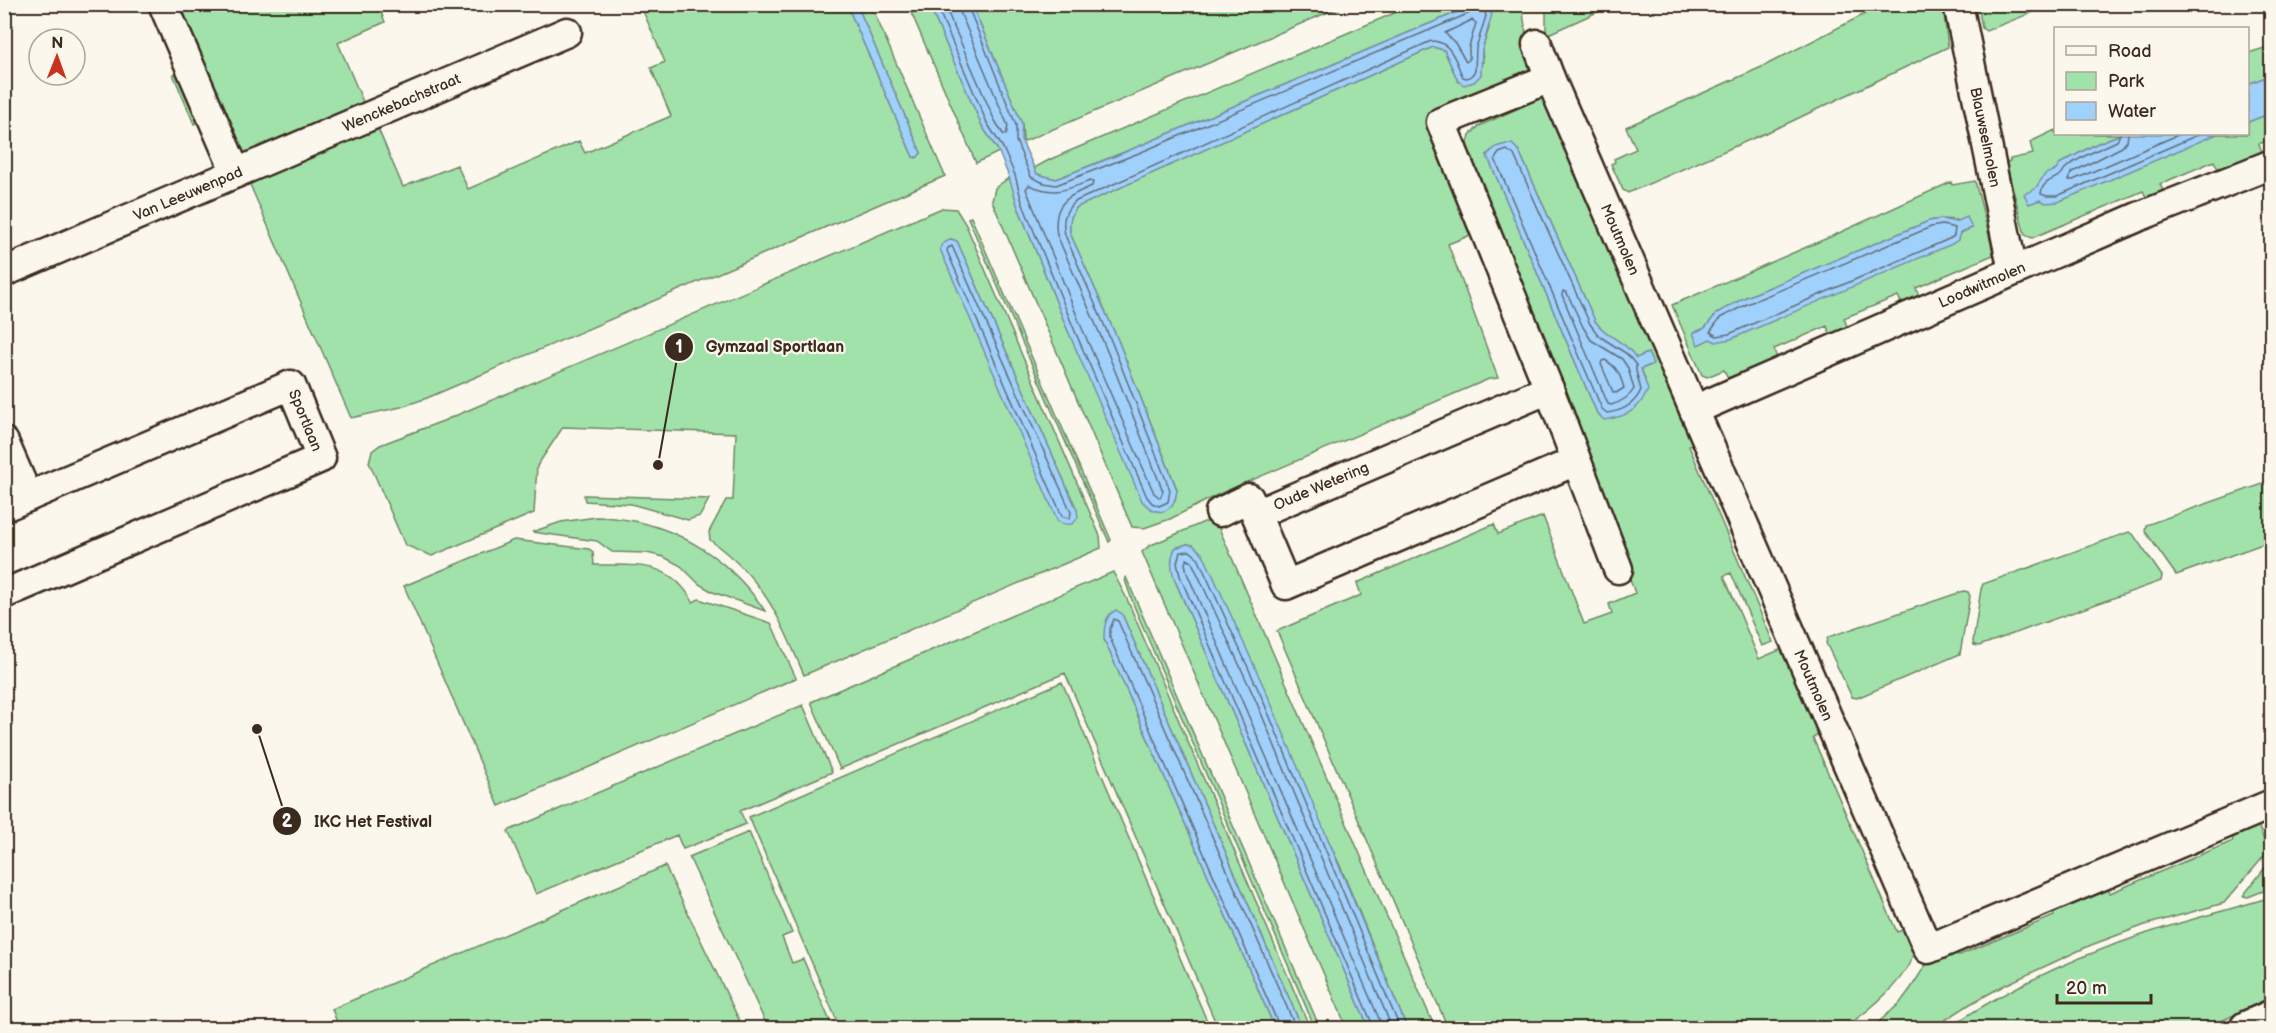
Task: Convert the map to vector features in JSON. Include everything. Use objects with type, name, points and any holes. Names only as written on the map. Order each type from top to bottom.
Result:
[{"type":"main road","points":[[2247,1029],[2271,1017]]},
{"type":"street","name":"Van Leeuwenpad","points":[[4,272],[236,172],[163,4]]},
{"type":"street","name":"Blauwselmolen","points":[[1958,4],[2013,271]]},
{"type":"street","name":"Wenckebachstraat","points":[[236,172],[567,32]]},
{"type":"street","points":[[1538,44],[1550,78],[1441,122],[1549,389],[1618,569]]},
{"type":"street","name":"Moutmolen","points":[[1550,78],[1928,949],[2271,804]]},
{"type":"street","name":"Loodwitmolen","points":[[1694,410],[2138,217],[2271,164]]},
{"type":"street","name":"Sportlaan","points":[[4,594],[321,458],[291,385],[16,502]]},
{"type":"street","name":"Oude Wetering","points":[[1549,389],[1256,514],[1286,585],[1576,460]]},
{"type":"street","points":[[4,442],[16,502]]},
{"type":"street","points":[[1220,512],[1249,498],[1256,514]]},
{"type":"green space","points":[[640,4],[847,5],[913,157],[916,158],[921,153],[857,5],[871,5],[945,176],[427,398],[401,407],[351,418],[248,180],[376,124],[403,187],[457,165],[468,189],[579,141],[585,153],[671,116],[651,68],[665,62]]},
{"type":"green space","points":[[1884,4],[1920,5],[1921,10],[1943,6],[1948,47],[1786,124],[1628,193],[1623,190],[1611,164],[1615,162],[1614,159],[1636,149],[1626,127],[1764,66]]},
{"type":"green space","points":[[1978,4],[2051,5],[1986,31],[1982,28]]},
{"type":"green space","points":[[173,5],[378,5],[385,22],[338,43],[364,104],[238,158]]},
{"type":"green space","points":[[908,5],[929,5],[982,126],[999,152],[976,163]]},
{"type":"green space","points":[[972,5],[1345,5],[1023,142],[1022,124]]},
{"type":"green space","points":[[1413,5],[1474,5],[1056,179],[1037,174],[1034,168],[1051,159]]},
{"type":"green space","points":[[1485,5],[1522,5],[1530,63],[1527,74],[1428,119],[1471,235],[1448,244],[1498,378],[1489,379],[1219,494],[1170,519],[1144,528],[1132,527],[992,201],[995,188],[1010,177],[1017,204],[1068,331],[1172,506],[1177,489],[1118,340],[1070,233],[1070,219],[1075,210],[1077,207],[1433,47],[1444,50],[1458,81],[1483,62],[1482,50],[1489,28]]},
{"type":"green space","points":[[1546,5],[1613,5],[1546,35]]},
{"type":"green space","points":[[2271,46],[2271,75],[2249,84],[2249,53]]},
{"type":"green space","points":[[179,72],[199,122],[194,124],[173,74]]},
{"type":"green space","points":[[1548,95],[1696,441],[1689,446],[1773,642],[1762,646],[1731,573],[1724,576],[1759,659],[1784,648],[1821,733],[1813,738],[1897,932],[1905,929],[1914,949],[1911,960],[1896,983],[1875,1004],[1843,1028],[1448,1028],[1277,631],[1361,595],[1357,583],[1494,524],[1498,534],[1543,516],[1584,624],[1612,614],[1609,604],[1635,593],[1467,147],[1470,135],[1479,126]],"holes":[[[1491,151],[1519,151],[1595,321],[1602,331],[1637,358],[1648,353],[1653,364],[1641,369],[1645,379],[1597,413],[1487,155]]]},
{"type":"green space","points":[[2271,113],[2271,139],[2259,144],[2263,154],[2219,171],[2214,161],[2160,184],[2164,193],[2148,201],[2143,191],[2032,238],[2025,235],[2006,163],[2010,159],[2033,154],[2030,142],[2054,130],[2054,135],[2118,135],[2061,163],[2040,200],[2214,135],[2249,135],[2249,122]]},
{"type":"green space","points":[[1975,181],[1993,255],[1916,288],[1920,298],[1902,305],[1898,296],[1844,318],[1848,329],[1831,336],[1827,326],[1774,349],[1777,359],[1729,380],[1724,370],[1707,377],[1702,375],[1672,305],[1951,182],[1952,185]],"holes":[[[1955,220],[1972,228],[1710,339],[1694,333],[1705,328],[1717,313],[1744,298],[1929,221]]]},
{"type":"green space","points":[[942,208],[956,209],[966,225],[1100,536],[1101,548],[804,675],[768,600],[744,570],[710,540],[709,532],[726,500],[733,500],[736,433],[563,427],[537,466],[534,513],[432,556],[405,545],[369,462],[372,451],[380,445],[443,421]],"holes":[[[951,239],[957,241],[1077,510]]]},
{"type":"green space","points":[[971,217],[1111,540],[1109,542],[968,218]]},
{"type":"green space","points":[[2271,481],[2271,541],[2176,575],[2145,531],[2146,525]]},
{"type":"green space","points":[[584,495],[709,499],[700,516],[688,520],[631,504],[585,501]]},
{"type":"green space","points":[[596,517],[646,524],[692,543],[713,556],[732,572],[765,611],[713,592],[699,584],[681,566],[664,557],[647,553],[612,552],[597,541],[532,532],[561,522]]},
{"type":"green space","points":[[1204,522],[1211,522],[1219,528],[1435,1028],[1407,1028],[1341,868],[1193,545],[1187,544],[1175,548],[1174,578],[1369,1028],[1347,1028],[1142,552],[1149,546]]},
{"type":"green space","points":[[2129,532],[2133,534],[2162,576],[2161,581],[1979,646],[1974,645],[1983,584]]},
{"type":"green space","points":[[514,540],[589,549],[593,552],[594,565],[650,568],[673,578],[684,588],[693,602],[699,599],[771,623],[796,678],[499,806],[404,586]]},
{"type":"green space","points":[[1113,572],[1127,599],[1310,1028],[1302,1028],[1122,614],[1104,639],[1275,1028],[1218,1028],[1065,673],[840,769],[811,702]]},
{"type":"green space","points":[[1126,577],[1320,1028],[1315,1028],[1134,606]]},
{"type":"green space","points":[[1964,591],[1970,596],[1960,654],[1857,698],[1852,697],[1826,643],[1828,637]]},
{"type":"green space","points":[[1062,682],[1210,1028],[840,1028],[749,817]]},
{"type":"green space","points":[[803,705],[832,772],[740,811],[746,824],[683,849],[677,835],[536,894],[508,831]]},
{"type":"green space","points":[[2257,822],[2266,845],[2266,854],[2224,903],[2145,925],[2091,945],[2005,985],[1933,1028],[1872,1028],[1900,1003],[1930,958],[1952,949],[1957,956],[2054,916],[2051,908],[2105,885],[2110,893],[2233,841],[2231,833]]},
{"type":"green space","points":[[749,832],[792,933],[782,937],[792,963],[803,959],[833,1028],[768,1028],[689,857]]},
{"type":"green space","points":[[2271,860],[2271,888],[2248,897],[2243,896]]},
{"type":"green space","points":[[665,866],[743,1028],[339,1028],[332,1009]]},
{"type":"green space","points":[[2271,897],[2271,997],[2207,1028],[1948,1028],[2018,987],[2093,953],[2160,929]]},
{"type":"water","points":[[847,5],[857,5],[921,153],[918,157],[913,157]]},
{"type":"water","points":[[929,5],[972,5],[1022,124],[1021,139],[1037,174],[1056,179],[1474,5],[1485,5],[1492,14],[1482,50],[1481,75],[1474,82],[1464,85],[1458,81],[1444,50],[1433,47],[1077,207],[1070,219],[1070,233],[1118,340],[1177,490],[1173,504],[1164,511],[1159,511],[1148,507],[1142,501],[1068,331],[998,150],[982,126]]},
{"type":"water","points":[[2271,75],[2271,113],[2249,122],[2249,84]]},
{"type":"water","points":[[2118,135],[2215,135],[2058,202],[2046,203],[2040,200],[2029,204],[2024,194],[2035,189],[2045,174],[2056,170],[2061,163]]},
{"type":"water","points":[[1512,144],[1519,151],[1595,321],[1636,358],[1648,353],[1653,364],[1641,369],[1648,390],[1644,397],[1631,411],[1619,417],[1604,420],[1597,413],[1487,155],[1496,147]]},
{"type":"water","points":[[1967,217],[1972,228],[1960,233],[1958,240],[1952,244],[1731,339],[1716,342],[1710,339],[1698,345],[1693,333],[1705,328],[1717,313],[1744,298],[1929,221],[1941,219],[1956,222]]},
{"type":"water","points":[[951,239],[957,241],[1077,510],[1078,517],[1072,524],[1058,522],[940,249],[942,244]]},
{"type":"water","points":[[1187,544],[1193,545],[1203,554],[1268,696],[1407,1028],[1369,1028],[1174,578],[1171,563],[1173,552],[1175,548]]},
{"type":"water","points":[[1116,610],[1122,614],[1302,1028],[1275,1028],[1104,639],[1107,618]]},
{"type":"place","name":"Gymzaal Sportlaan","points":[[658,465]]},
{"type":"place","name":"IKC Het Festival","points":[[257,729]]}]
